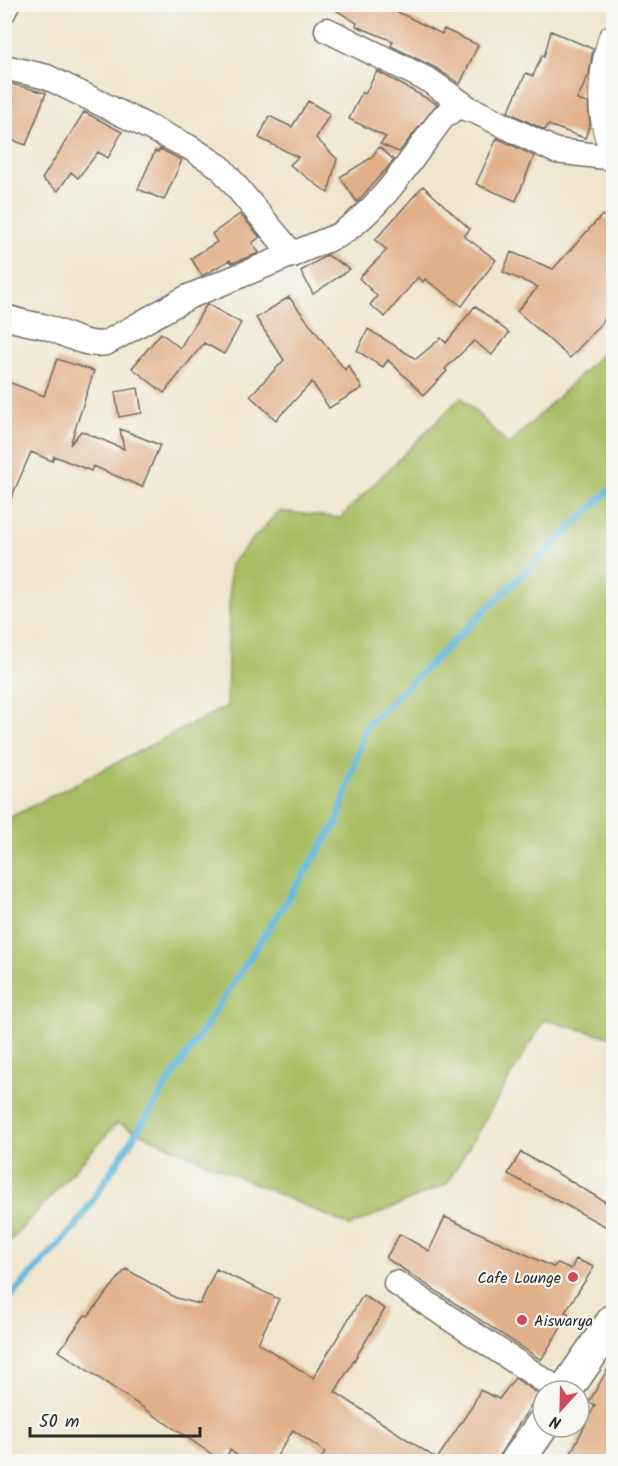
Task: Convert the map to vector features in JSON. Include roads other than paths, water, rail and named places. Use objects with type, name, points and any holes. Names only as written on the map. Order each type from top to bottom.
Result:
[{"type":"highway","points":[[573,1379],[614,1320]]},
{"type":"highway","points":[[517,1461],[532,1439]]},
{"type":"main road","points":[[614,40],[606,85],[606,117],[614,145]]},
{"type":"street","points":[[4,11],[7,4]]},
{"type":"street","points":[[327,30],[430,81],[467,107],[556,151],[614,158]]},
{"type":"street","points":[[4,67],[47,77],[189,147],[220,167],[293,255]]},
{"type":"street","points":[[10,323],[46,327],[91,343],[106,343],[189,297],[339,235],[359,222],[375,207],[443,117],[458,106],[467,107]]},
{"type":"street","points":[[396,1283],[542,1379]]},
{"type":"waterway","points":[[4,1304],[76,1226],[337,823],[366,726],[614,486]]},
{"type":"place","name":"Cafe Lounge","points":[[573,1277]]},
{"type":"place","name":"Aiswarya","points":[[522,1320]]}]
